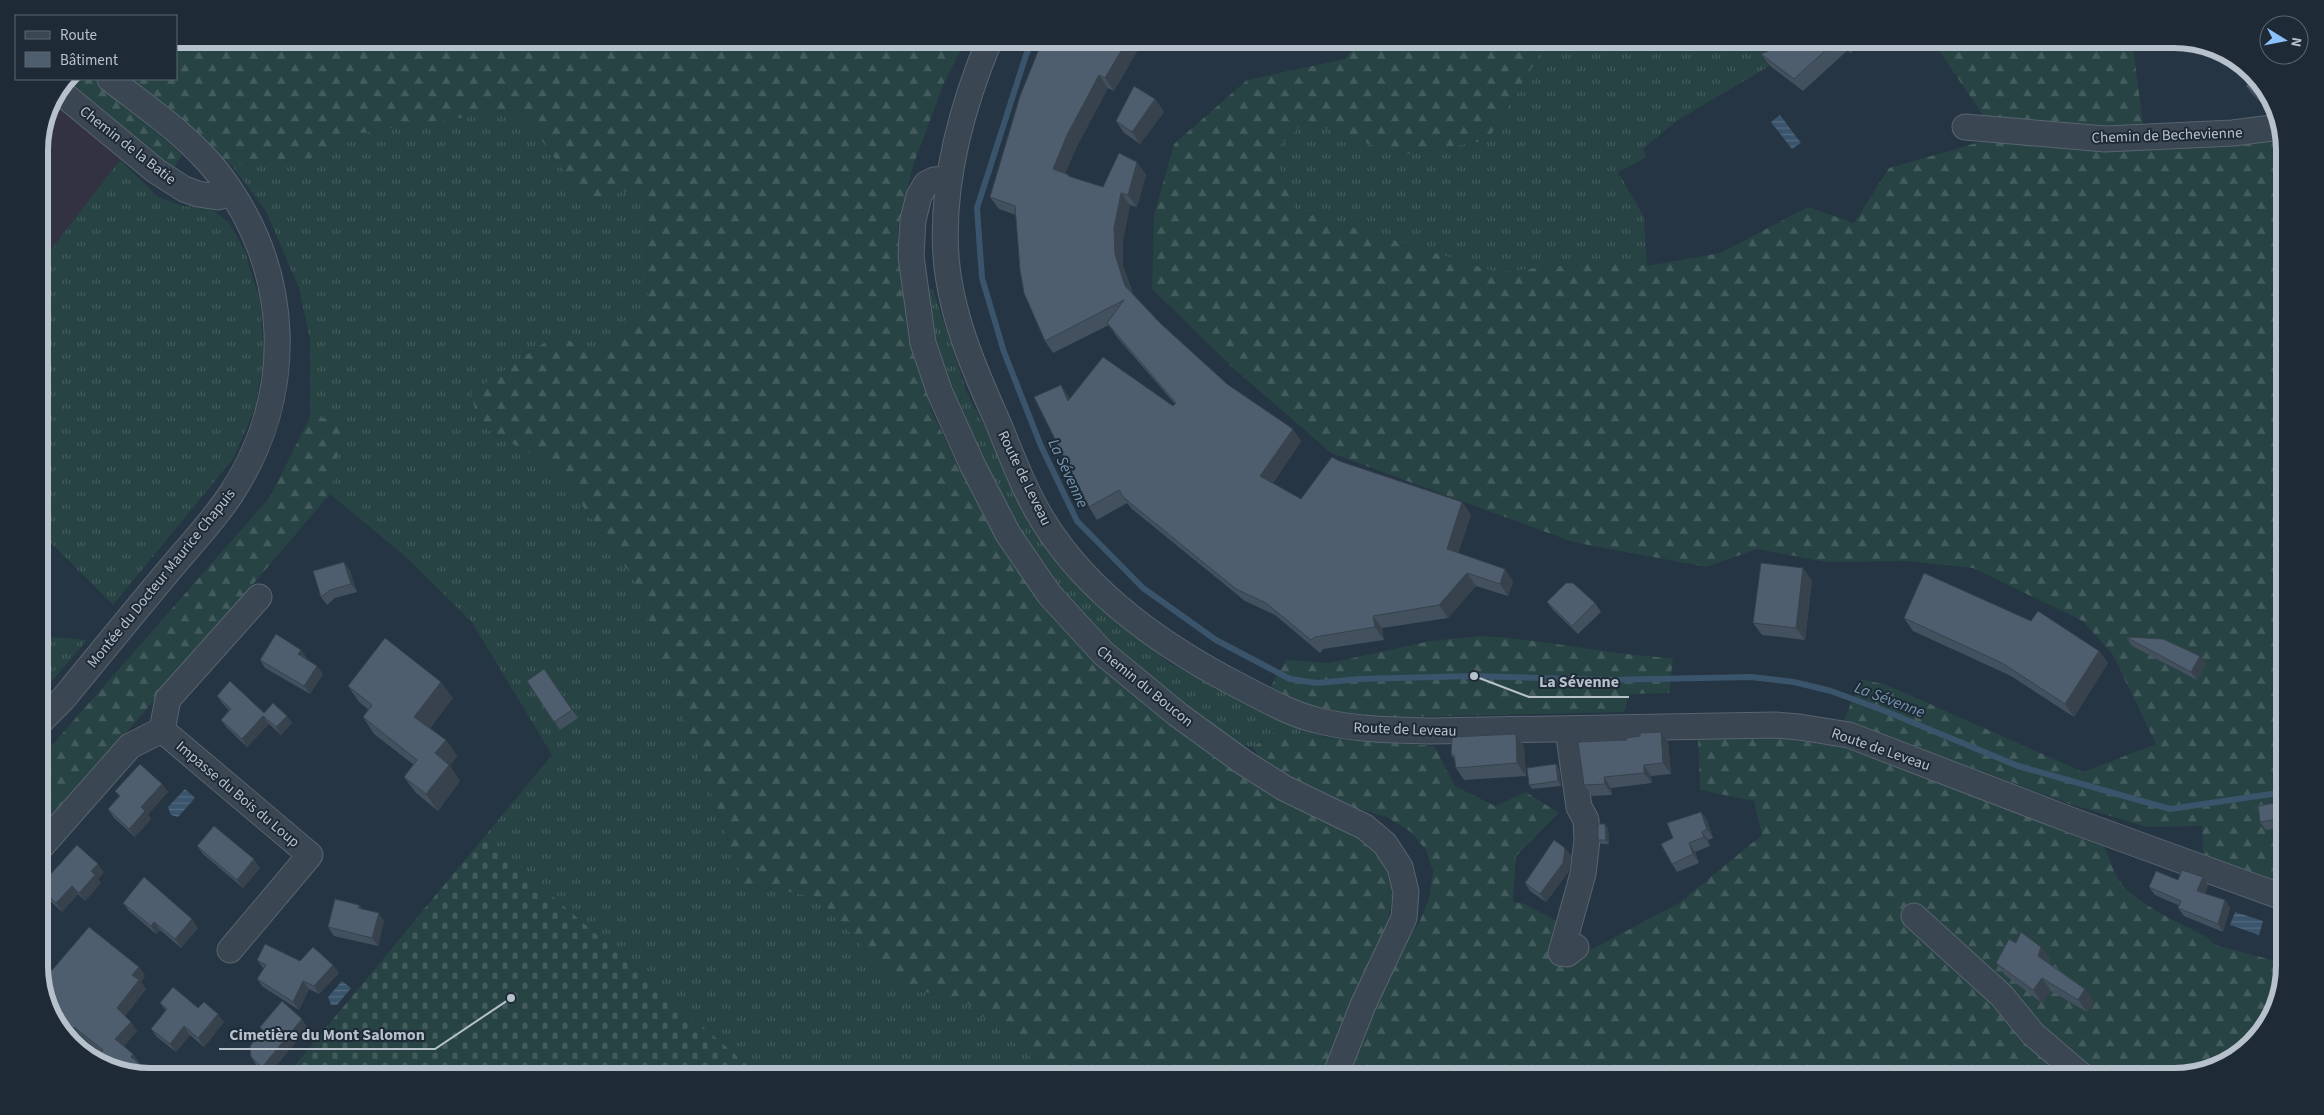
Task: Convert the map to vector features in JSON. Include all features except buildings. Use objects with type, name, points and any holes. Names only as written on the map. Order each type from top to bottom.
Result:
[{"type":"street","name":"Route de Leveau","points":[[987,48],[961,127],[948,179],[946,228],[949,282],[954,308],[987,398],[1042,519],[1082,572],[1141,625],[1178,650],[1254,694],[1313,720],[1375,730],[1568,730],[1774,725],[1807,728],[1849,736],[2276,895]]},
{"type":"street","name":"Montée du Docteur Maurice Chapuis","points":[[48,714],[63,699],[231,494],[255,449],[269,411],[277,376],[278,339],[274,301],[267,270],[258,244],[246,219],[218,173],[189,144],[111,80]]},
{"type":"street","name":"Chemin de la Batie","points":[[64,95],[156,171],[184,189],[198,194],[218,197],[230,193]]},
{"type":"street","name":"Chemin de Bechevienne","points":[[1965,127],[2104,139],[2233,133],[2274,128]]},
{"type":"street","name":"Chemin du Boucon","points":[[948,179],[934,180],[926,184],[919,196],[914,220],[911,256],[923,343],[940,393],[972,464],[1008,534],[1049,594],[1103,653],[1177,714],[1242,762],[1284,788],[1365,827],[1385,844],[1400,867],[1406,892],[1404,918],[1363,1005],[1338,1068]]},
{"type":"street","name":"Impasse du Bois du Loup","points":[[162,730],[168,699],[259,597]]},
{"type":"street","name":"Impasse du Bois du Loup","points":[[48,840],[130,746],[162,730]]},
{"type":"street","name":"Impasse du Bois du Loup","points":[[162,730],[310,854],[230,950]]},
{"type":"street","points":[[1568,730],[1580,807],[1586,820],[1587,840],[1583,874],[1561,952],[1567,954],[1576,947]]},
{"type":"street","points":[[1914,916],[2002,996],[2033,1034],[2073,1068]]},
{"type":"shaded area","points":[[59,102],[127,151],[48,253],[48,143],[49,130]]},
{"type":"shaded area","points":[[1780,115],[1801,143],[1792,149],[1771,122]]},
{"type":"shaded area","points":[[185,789],[195,798],[178,817],[171,815],[168,807]]},
{"type":"shaded area","points":[[2235,912],[2263,921],[2259,935],[2230,925]]},
{"type":"shaded area","points":[[342,981],[351,988],[337,1005],[331,1005],[328,997]]},
{"type":"green space","points":[[178,48],[962,48],[944,83],[913,166],[898,226],[899,265],[914,351],[932,412],[956,462],[1007,554],[1035,596],[1094,656],[1324,818],[1367,843],[1380,859],[1390,876],[1392,898],[1387,926],[1383,978],[1419,923],[1429,899],[1433,871],[1426,850],[1411,832],[1387,817],[1328,800],[1264,766],[1253,747],[1274,733],[1434,746],[1455,786],[1495,806],[1526,792],[1559,813],[1516,856],[1513,902],[1525,904],[1560,923],[1564,964],[1679,903],[1762,835],[1754,801],[1700,790],[1698,737],[1759,735],[1862,750],[2102,844],[2121,883],[2139,900],[2207,937],[2215,945],[2276,961],[2275,985],[2266,1011],[2251,1033],[2226,1054],[2201,1064],[2174,1068],[1044,1068],[960,997],[902,989],[817,897],[744,884],[633,578],[556,468],[479,425],[471,393],[557,334],[600,357],[648,303],[646,187],[585,200],[519,109],[353,134],[332,156],[232,166],[131,80],[178,80]]},
{"type":"green space","points":[[1354,48],[1544,48],[1488,140],[1401,155],[1306,121],[1274,151],[1294,209],[1496,272],[1622,260],[1647,266],[1720,253],[1808,207],[1854,223],[1889,168],[1980,142],[2121,147],[2275,135],[2276,882],[2203,855],[2202,826],[2147,827],[2070,804],[1844,720],[1861,679],[1887,685],[2083,772],[2156,744],[2113,655],[2083,621],[1973,568],[1906,561],[1826,562],[1757,549],[1706,567],[1573,542],[1331,453],[1232,367],[1152,289],[1154,215],[1174,144],[1247,80],[1345,59]]},
{"type":"green space","points":[[1544,48],[1786,48],[1766,68],[1678,120],[1643,149],[1647,157],[1618,172],[1644,217],[1647,266],[1622,260],[1496,272],[1294,209],[1274,151],[1306,121],[1401,155],[1488,140]]},
{"type":"green space","points":[[1937,48],[2133,48],[2143,124],[2099,130],[1995,120],[1983,115]]},
{"type":"green space","points":[[75,80],[97,80],[182,155],[172,171],[67,90]]},
{"type":"green space","points":[[519,109],[585,200],[646,186],[648,303],[600,357],[479,425],[556,468],[633,578],[744,884],[817,897],[902,989],[960,997],[1044,1068],[751,1068],[484,837],[552,755],[471,621],[406,557],[330,494],[345,420],[310,417],[310,340],[299,288],[266,211],[232,166],[331,156],[353,134]]},
{"type":"green space","points":[[120,160],[157,196],[182,206],[210,208],[229,222],[245,251],[260,302],[264,354],[255,409],[233,459],[113,605],[48,540],[48,253]]},
{"type":"green space","points":[[933,289],[967,393],[1047,547],[1077,586],[1168,662],[1266,714],[1325,737],[1274,733],[1253,747],[1236,744],[1121,660],[1057,591],[1009,509],[953,404],[934,339],[925,290]]},
{"type":"green space","points":[[310,417],[345,420],[330,494],[48,824],[48,750],[270,497]]},
{"type":"green space","points":[[1481,636],[1673,658],[1669,693],[1629,694],[1624,712],[1360,718],[1310,705],[1270,688],[1286,660],[1330,663],[1430,641]]},
{"type":"green space","points":[[48,637],[87,640],[48,686]]},
{"type":"green space","points":[[484,837],[751,1068],[293,1068]]},
{"type":"waterway","name":"La Sévenne","points":[[1029,48],[977,208],[982,278],[1004,352],[1041,446],[1077,521],[1143,588],[1216,640],[1290,679],[1317,683],[1360,679],[1474,676],[1605,680],[1751,677],[1794,682],[1831,691],[1885,711],[2018,766],[2170,809],[2276,793]]},
{"type":"place","name":"La Sévenne","points":[[1474,676]]},
{"type":"place","name":"Cimetière du Mont Salomon","points":[[511,998]]}]
